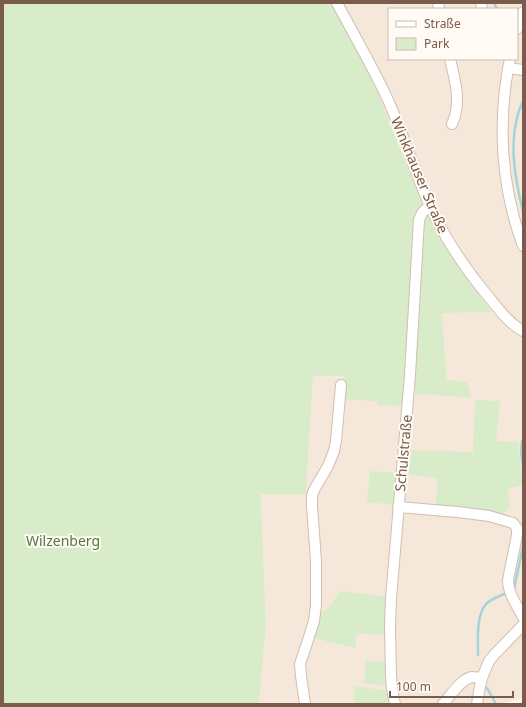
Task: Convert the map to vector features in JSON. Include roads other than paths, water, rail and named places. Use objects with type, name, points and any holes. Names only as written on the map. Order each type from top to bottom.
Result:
[{"type":"street","name":"Winkhauser Straße","points":[[337,3],[388,100],[430,205],[444,234],[464,265],[483,290],[504,315],[523,332]]},
{"type":"street","points":[[518,26],[523,12]]},
{"type":"street","points":[[450,60],[457,93],[456,111],[452,124]]},
{"type":"street","points":[[523,70],[509,63],[503,113],[504,161],[508,191],[523,246]]},
{"type":"street","name":"Schulstraße","points":[[395,704],[391,681],[390,617],[393,568],[410,374],[419,220],[422,213],[430,205]]},
{"type":"street","points":[[305,704],[300,676],[300,664],[310,637],[316,605],[316,561],[312,496],[334,451],[341,385]]},
{"type":"street","points":[[398,507],[482,514],[513,523],[517,528],[517,535],[508,580],[514,600],[523,616]]},
{"type":"street","points":[[477,704],[480,686],[486,667],[494,655],[523,624]]},
{"type":"street","points":[[443,704],[460,683],[472,677],[482,678]]},
{"type":"waterway","points":[[494,3],[496,8]]},
{"type":"waterway","points":[[523,101],[518,114],[514,142],[514,165],[523,212]]},
{"type":"waterway","points":[[522,441],[521,451],[523,465]]},
{"type":"waterway","points":[[513,590],[523,546]]},
{"type":"waterway","points":[[478,655],[478,628],[483,609],[491,600],[508,592]]},
{"type":"waterway","points":[[487,688],[496,704]]},
{"type":"park label","name":"Wilzenberg","points":[[63,540]]}]
